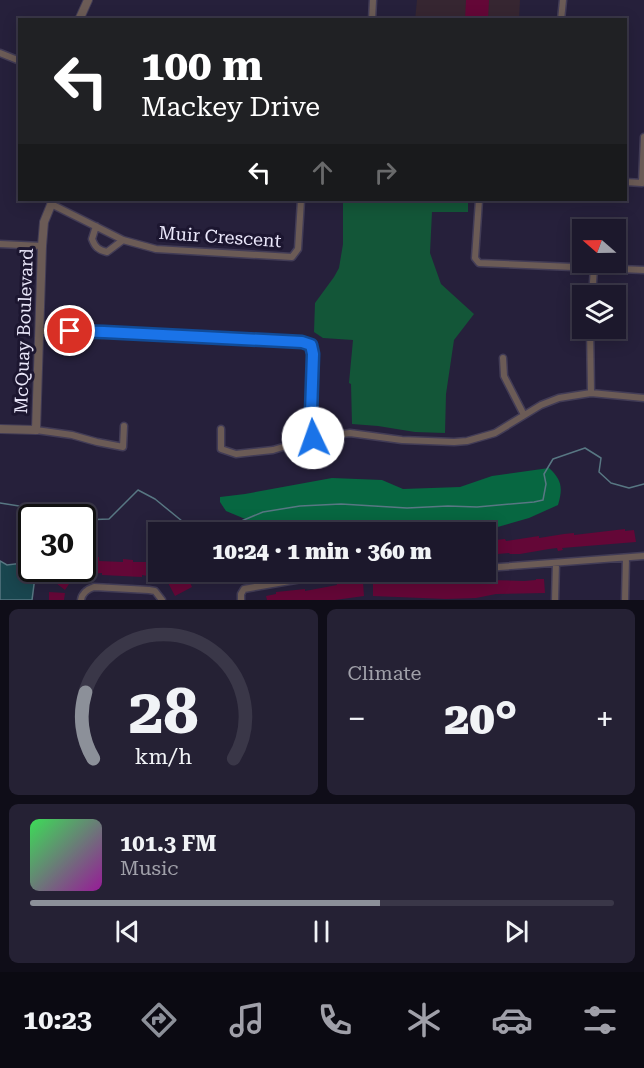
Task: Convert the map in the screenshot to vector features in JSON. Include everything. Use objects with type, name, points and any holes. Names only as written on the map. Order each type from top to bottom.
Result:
[{"type":"street","points":[[80,18],[88,0]]},
{"type":"street","points":[[372,18],[373,0]]},
{"type":"street","points":[[561,18],[563,0]]},
{"type":"street","points":[[0,53],[18,60]]},
{"type":"street","points":[[627,182],[642,183],[644,137]]},
{"type":"street","name":"Muir Crescent","points":[[52,202],[123,240],[156,249],[292,257],[298,249],[301,201]]},
{"type":"street","points":[[479,201],[475,258],[478,263],[572,267]]},
{"type":"street","name":"McQuay Boulevard","points":[[0,429],[36,430],[42,246],[44,222],[52,202]]},
{"type":"street","points":[[96,226],[92,239],[98,250],[106,252],[123,240]]},
{"type":"street","points":[[0,244],[42,246]]},
{"type":"street","points":[[626,269],[644,270]]},
{"type":"street","points":[[39,330],[302,342],[311,345],[313,354],[311,413],[313,438]]},
{"type":"street","points":[[590,339],[591,393]]},
{"type":"street","points":[[503,358],[504,375],[524,415]]},
{"type":"street","points":[[221,429],[221,449],[236,454],[273,450],[313,438],[350,433],[402,440],[454,442],[495,433],[524,415],[559,398],[591,393],[644,398]]},
{"type":"street","points":[[36,430],[72,435],[123,447],[124,426]]},
{"type":"street","points":[[496,567],[644,556]]},
{"type":"street","points":[[625,600],[626,558]]},
{"type":"street","points":[[555,600],[556,563]]},
{"type":"street","points":[[241,600],[244,589],[284,582]]},
{"type":"street","points":[[81,600],[87,590],[94,587],[155,591],[162,600]]},
{"type":"shaded area","points":[[417,0],[520,0],[519,18],[415,18]]},
{"type":"shaded area","points":[[0,561],[7,565],[18,564],[18,582],[34,582],[32,600],[0,600]]},
{"type":"green space","points":[[343,201],[468,201],[468,212],[432,212],[430,253],[441,284],[474,314],[454,340],[446,394],[445,433],[415,432],[352,424],[351,384],[349,383],[353,340],[323,338],[314,332],[315,303],[339,268],[343,244]]},
{"type":"green space","points":[[549,468],[557,476],[560,485],[561,494],[558,505],[529,518],[496,527],[496,522],[253,522],[226,511],[220,502],[220,497],[332,478],[382,480],[403,489],[460,487],[492,476]]},
{"type":"building","points":[[466,0],[489,0],[488,18],[465,18]]},
{"type":"building","points":[[634,530],[636,542],[562,548],[563,550],[558,551],[557,548],[520,554],[496,554],[496,540],[505,539],[506,541],[574,533],[574,535]]},
{"type":"building","points":[[99,557],[99,561],[123,562],[123,559],[148,562],[148,576],[96,574],[96,558]]},
{"type":"building","points":[[544,579],[545,593],[496,594],[476,598],[446,599],[373,596],[373,584],[376,583],[440,584]]},
{"type":"building","points":[[55,582],[70,582],[65,590]]},
{"type":"building","points":[[168,582],[190,582],[192,587],[175,596]]},
{"type":"building","points":[[336,582],[363,582],[364,596],[335,600],[267,600],[266,596],[276,594],[276,592],[305,589],[305,591],[337,585]]},
{"type":"building","points":[[49,592],[65,593],[64,600],[49,600]]},
{"type":"waterway","points":[[96,519],[109,519],[138,490],[155,499],[182,521],[196,529],[227,527],[263,512],[300,506],[341,504],[407,508],[477,507],[534,502],[543,500],[546,484],[544,474],[553,459],[585,448],[601,458],[599,472],[611,483],[629,488],[644,484]]},
{"type":"waterway","points":[[0,503],[18,506]]},
{"type":"route","points":[[70,331],[302,342],[311,345],[313,354],[311,413],[313,438]]}]
